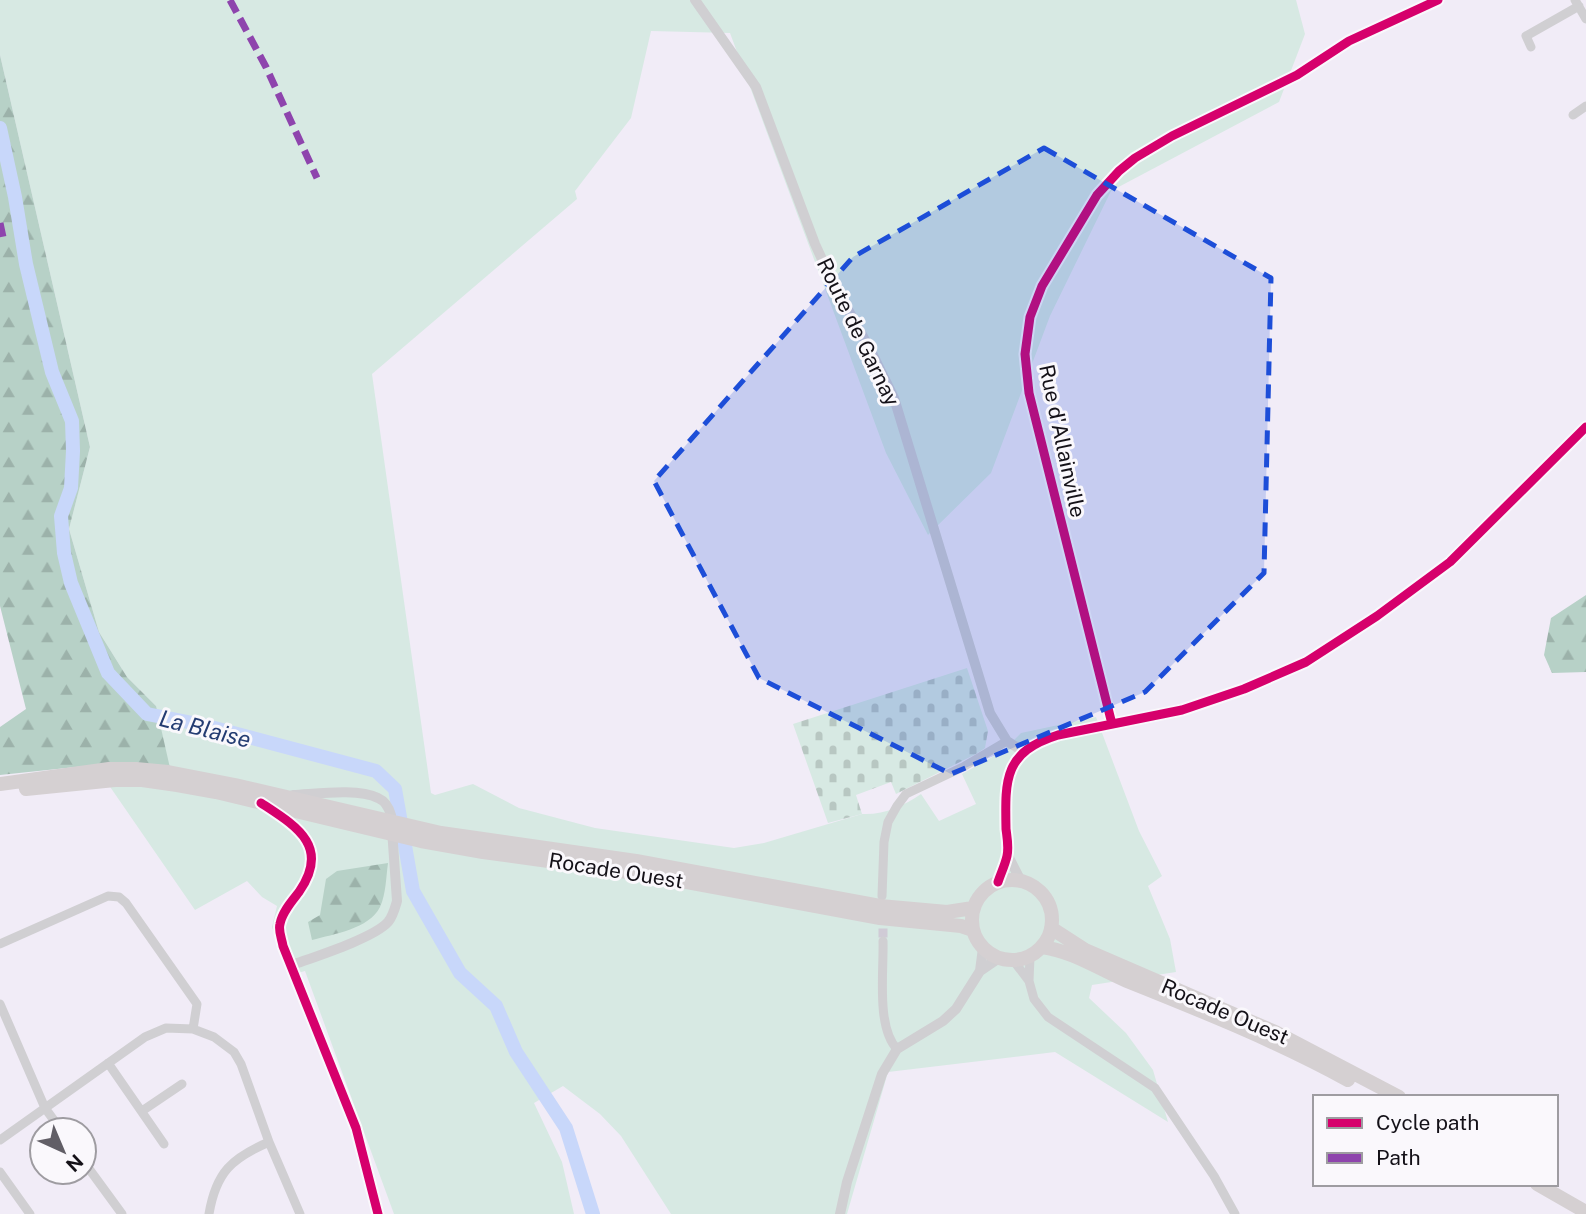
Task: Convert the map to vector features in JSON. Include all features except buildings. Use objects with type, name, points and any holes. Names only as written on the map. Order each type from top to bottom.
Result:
[{"type":"main road","name":"Rocade Ouest","points":[[0,783],[89,771],[136,769],[195,776],[279,795],[381,826]]},
{"type":"main road","name":"Rocade Ouest","points":[[0,792],[142,780],[381,826],[483,852],[649,875],[880,918],[961,926],[973,930]]},
{"type":"main road","name":"Rocade Ouest","points":[[420,835],[636,861],[880,906],[930,912],[958,912],[973,908]]},
{"type":"main road","points":[[1021,881],[1030,884],[1044,895],[1051,911],[1051,929],[1042,947],[1030,956],[1006,959],[982,948],[973,930],[973,908],[983,892],[998,882],[1021,881]]},
{"type":"main road","name":"Rocade Ouest","points":[[1051,929],[1085,950],[1275,1032],[1395,1095]]},
{"type":"main road","name":"Rocade Ouest","points":[[1042,947],[1058,949],[1220,1019],[1301,1056],[1374,1095]]},
{"type":"main road","points":[[1558,1185],[1586,1200]]},
{"type":"main road","points":[[1540,1186],[1586,1212]]},
{"type":"street","name":"Route de Garnay","points":[[695,0],[756,87],[815,244],[894,398],[990,713],[1007,741],[1024,752]]},
{"type":"street","points":[[1412,0],[1415,10]]},
{"type":"street","name":"Rue d'Allainville","points":[[1112,724],[1029,393],[1025,354],[1030,317],[1042,286],[1097,195],[1135,158],[1172,136],[1297,75],[1349,41],[1438,0]]},
{"type":"street","points":[[1531,47],[1526,36],[1577,3],[1586,19]]},
{"type":"street","points":[[1573,115],[1586,106]]},
{"type":"street","points":[[998,882],[1007,854],[1005,787],[1009,773],[1024,752],[1041,740],[1058,735],[1182,710],[1244,689],[1306,662],[1341,641],[1450,562],[1586,427]]},
{"type":"street","points":[[883,896],[884,842],[888,822],[906,794],[963,767],[1007,741]]},
{"type":"street","points":[[279,795],[346,793],[382,799],[389,808],[397,901],[387,923],[374,932],[292,965]]},
{"type":"street","points":[[261,803],[293,824],[310,848],[312,868],[306,883],[283,915],[279,927],[356,1128],[378,1214]]},
{"type":"street","points":[[1007,854],[1021,881]]},
{"type":"street","points":[[0,944],[108,896],[119,897],[126,903],[197,1004],[192,1029]]},
{"type":"street","points":[[883,941],[885,1025],[890,1040],[897,1049]]},
{"type":"street","points":[[840,1214],[847,1182],[882,1074],[897,1049],[943,1021],[956,1009],[980,971],[982,948]]},
{"type":"street","points":[[1030,956],[1029,981],[1034,999],[1048,1017],[1155,1088],[1214,1176],[1235,1214]]},
{"type":"street","points":[[980,971],[1006,959],[1029,981]]},
{"type":"street","points":[[0,1004],[51,1116]]},
{"type":"street","points":[[0,1140],[145,1037],[166,1028],[192,1029],[214,1037],[234,1052],[300,1214]]},
{"type":"street","points":[[108,1063],[164,1144]]},
{"type":"street","points":[[142,1111],[182,1084]]},
{"type":"street","points":[[209,1214],[220,1180],[227,1170],[243,1154],[270,1142]]},
{"type":"street","points":[[0,1172],[30,1214]]},
{"type":"street","points":[[98,1181],[122,1214]]},
{"type":"highlighted area","points":[[1044,148],[1271,278],[1264,573],[1145,692],[951,774],[759,678],[654,481],[853,257]]},
{"type":"green space","points":[[0,0],[1296,0],[1305,34],[1279,102],[1111,191],[1050,316],[991,473],[928,535],[886,453],[730,33],[651,31],[631,118],[575,191],[577,199],[372,374],[431,793],[435,795],[473,784],[519,808],[595,828],[734,848],[764,843],[862,814],[886,811],[921,794],[939,821],[976,804],[962,774],[1003,751],[1021,733],[1096,717],[1139,831],[1162,876],[1148,886],[1170,939],[1176,972],[1092,985],[1089,998],[1126,1033],[1153,1070],[1168,1122],[1055,1052],[888,1072],[847,1214],[671,1214],[621,1136],[600,1114],[563,1086],[534,1103],[562,1162],[574,1214],[394,1214],[305,971],[290,975],[272,927],[277,906],[262,897],[247,881],[195,910],[95,765],[156,706],[127,677],[99,632],[69,529],[90,447],[0,55]]},
{"type":"green space","points":[[0,55],[90,447],[69,529],[99,632],[127,677],[156,706],[170,768],[95,765],[0,775],[0,727],[26,709],[0,606]]},
{"type":"green space","points":[[1586,595],[1586,672],[1552,673],[1544,655],[1551,618]]},
{"type":"green space","points":[[967,668],[988,731],[985,748],[896,794],[891,782],[856,795],[862,814],[828,823],[793,724]]},
{"type":"green space","points":[[388,863],[384,897],[375,914],[368,921],[350,930],[312,940],[308,922],[320,915],[326,879],[337,871]]},
{"type":"waterway","name":"La Blaise","points":[[0,128],[26,264],[52,372],[72,421],[71,488],[61,516],[64,553],[71,583],[108,673],[147,714],[203,725],[376,771],[395,789],[413,891],[460,973],[496,1006],[516,1052],[566,1128],[593,1214]]},
{"type":"tunnel","points":[[883,915],[883,941]]},
{"type":"marked path","points":[[230,0],[266,67],[317,178]]},
{"type":"marked path","points":[[0,223],[3,237]]},
{"type":"cycle path","points":[[1112,724],[1029,393],[1025,354],[1030,317],[1042,286],[1097,195],[1135,158],[1172,136],[1297,75],[1349,41],[1438,0]]},
{"type":"cycle path","points":[[998,882],[1008,853],[1008,782],[1011,770],[1027,750],[1058,735],[1182,710],[1244,689],[1306,662],[1377,616],[1450,562],[1586,427]]},
{"type":"cycle path","points":[[261,803],[297,829],[310,850],[308,876],[283,915],[280,932],[283,946],[356,1128],[378,1214]]}]
